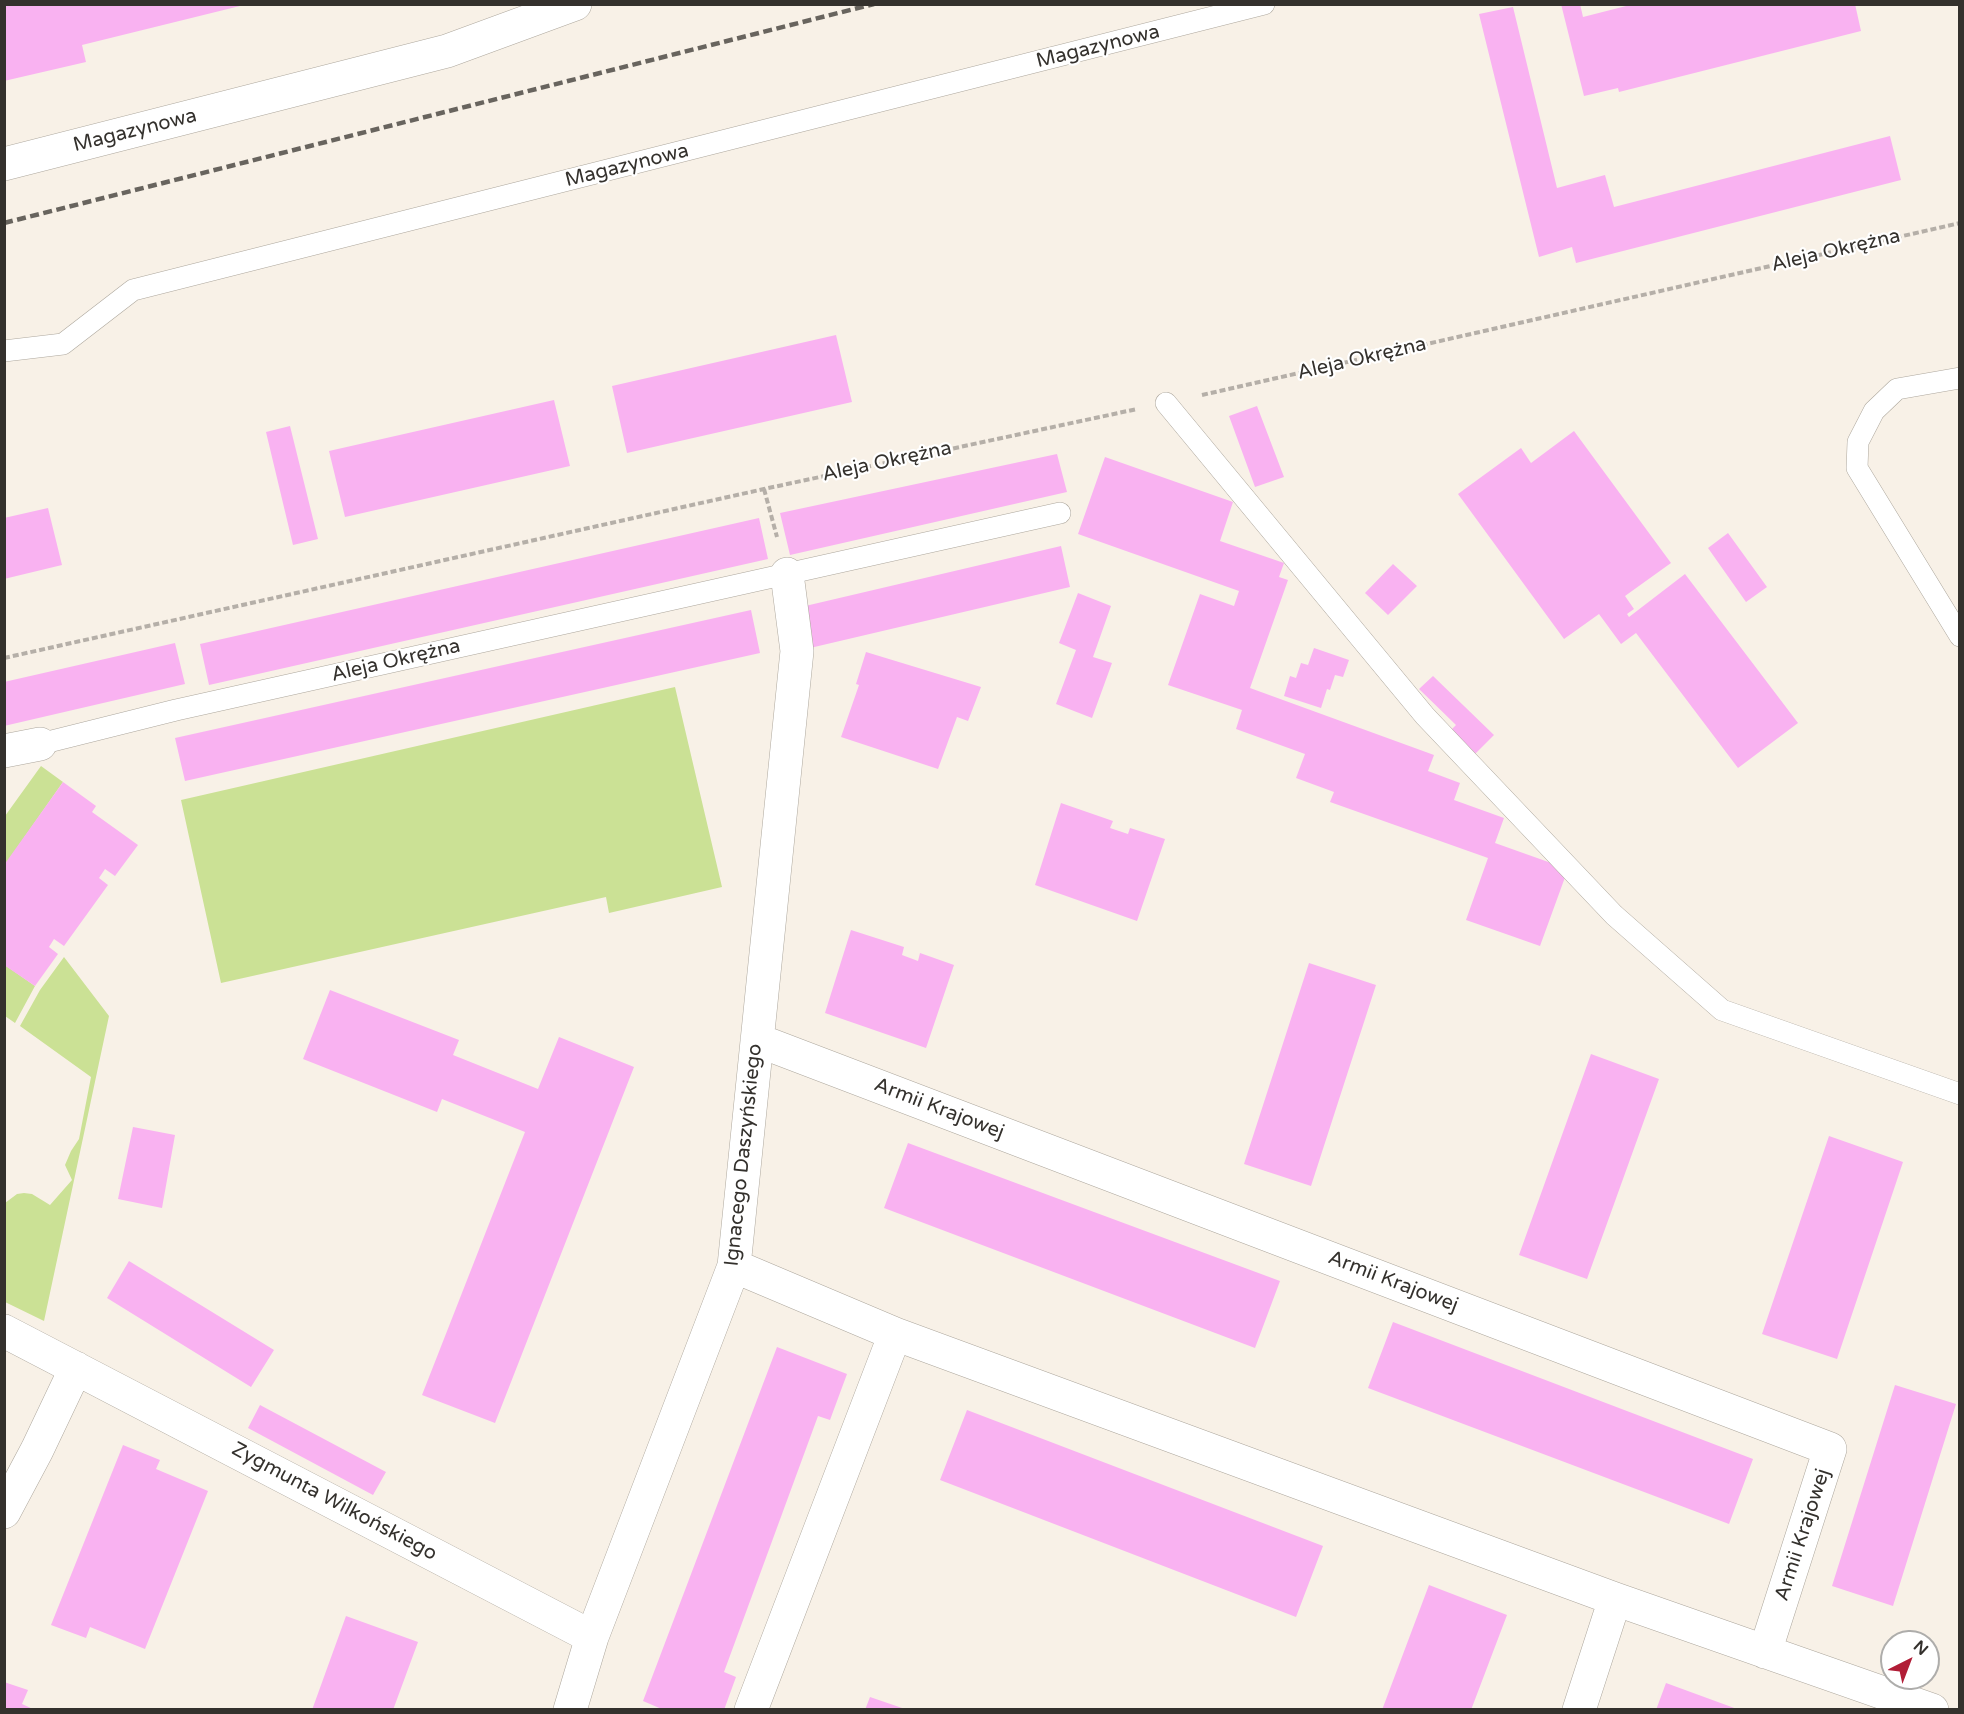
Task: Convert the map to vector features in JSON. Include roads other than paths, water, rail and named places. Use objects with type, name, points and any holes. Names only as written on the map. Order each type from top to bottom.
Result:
[{"type":"street","name":"Magazynowa","points":[[4,164],[447,51],[575,4]]},
{"type":"street","name":"Ignacego Daszyńskiego","points":[[570,1710],[592,1637],[734,1266],[797,651],[787,574]]},
{"type":"street","name":"Aleja Okrężna","points":[[4,751],[40,744]]},
{"type":"street","name":"Armii Krajowej","points":[[756,1040],[1830,1449],[1765,1652]]},
{"type":"street","points":[[734,1266],[895,1334],[1615,1599],[1932,1710]]},
{"type":"street","name":"Zygmunta Wilkońskiego","points":[[4,1331],[592,1637]]},
{"type":"street","points":[[752,1710],[895,1334]]},
{"type":"street","points":[[4,1512],[76,1368]]},
{"type":"street","points":[[1579,1710],[1615,1599]]},
{"type":"lane","name":"Magazynowa","points":[[4,351],[63,344],[133,290],[1264,4]]},
{"type":"lane","points":[[1959,378],[1897,389],[1874,411],[1858,442],[1857,468],[1959,636]]},
{"type":"lane","points":[[1166,403],[1425,716],[1614,915],[1722,1010],[1959,1094]]},
{"type":"lane","name":"Aleja Okrężna","points":[[40,744],[176,710],[1060,513]]},
{"type":"railway","points":[[4,223],[874,4]]}]
